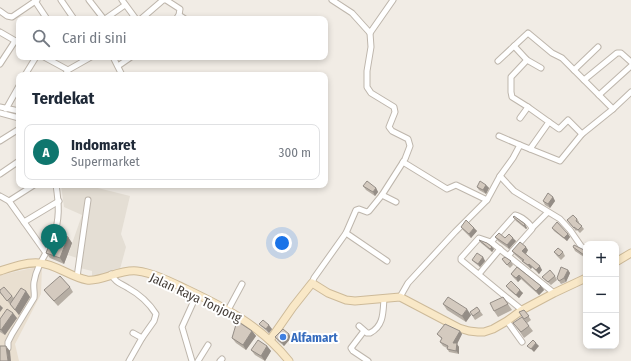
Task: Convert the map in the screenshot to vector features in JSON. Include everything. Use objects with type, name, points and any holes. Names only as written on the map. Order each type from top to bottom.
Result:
[{"type":"main road","points":[[619,260],[631,253]]},
{"type":"main road","name":"Jalan Raya Tonjong","points":[[0,271],[30,263],[40,263],[52,266],[78,277],[94,280],[111,274],[128,271],[145,272],[198,294],[244,319],[270,340],[289,361]]},
{"type":"main road","points":[[270,340],[312,283],[342,300],[356,301],[400,297],[459,328],[470,331],[484,332],[507,322],[522,310],[583,279]]},
{"type":"street","points":[[61,0],[72,16]]},
{"type":"street","points":[[89,0],[101,16]]},
{"type":"street","points":[[122,0],[134,16]]},
{"type":"street","points":[[144,16],[163,0],[166,0],[180,9],[177,16]]},
{"type":"street","points":[[312,283],[346,233],[356,210],[359,209],[368,212],[382,195],[410,149],[410,144],[406,138],[392,131],[389,127],[394,116],[395,108],[371,93],[367,87],[367,71],[371,47],[370,33],[352,13],[332,0]]},
{"type":"street","points":[[370,33],[393,0]]},
{"type":"street","points":[[0,11],[7,16],[12,17],[36,1],[45,16]]},
{"type":"street","points":[[111,16],[126,5]]},
{"type":"street","points":[[0,32],[16,41]]},
{"type":"street","points":[[498,61],[528,33],[552,53],[562,58],[613,109]]},
{"type":"street","points":[[0,64],[16,43]]},
{"type":"street","points":[[514,46],[527,60],[541,68]]},
{"type":"street","points":[[574,70],[598,47]]},
{"type":"street","points":[[584,80],[617,53],[621,53],[631,62]]},
{"type":"street","points":[[27,72],[34,60]]},
{"type":"street","points":[[48,60],[66,72]]},
{"type":"street","points":[[68,72],[86,60]]},
{"type":"street","points":[[115,60],[121,72]]},
{"type":"street","points":[[118,66],[127,60]]},
{"type":"street","points":[[527,60],[511,77],[512,96],[559,129],[568,120],[582,134]]},
{"type":"street","points":[[599,94],[631,66]]},
{"type":"street","points":[[6,109],[16,91]]},
{"type":"street","points":[[499,136],[560,161],[582,134],[631,92]]},
{"type":"street","points":[[0,107],[16,111]]},
{"type":"street","points":[[520,118],[528,107]]},
{"type":"street","points":[[0,114],[16,117]]},
{"type":"street","points":[[530,149],[549,122]]},
{"type":"street","points":[[0,141],[16,131]]},
{"type":"street","points":[[400,297],[408,283],[487,200],[500,176],[520,145]]},
{"type":"street","points":[[403,162],[447,189],[456,185],[487,200]]},
{"type":"street","points":[[0,174],[16,163]]},
{"type":"street","points":[[500,176],[514,191],[560,219],[583,248]]},
{"type":"street","points":[[9,201],[29,188]]},
{"type":"street","points":[[8,348],[8,342],[12,334],[34,298],[35,292],[33,283],[40,263],[58,225],[59,202],[57,188]]},
{"type":"street","points":[[382,195],[396,202]]},
{"type":"street","points":[[0,196],[9,201],[46,253]]},
{"type":"street","points":[[78,277],[88,200]]},
{"type":"street","points":[[24,222],[59,202]]},
{"type":"street","points":[[508,256],[547,213]]},
{"type":"street","points":[[491,242],[515,215],[518,215],[532,228]]},
{"type":"street","points":[[346,233],[387,261]]},
{"type":"street","points":[[522,310],[461,259],[479,238],[491,242],[554,293]]},
{"type":"street","points":[[479,274],[500,249]]},
{"type":"street","points":[[111,274],[117,283],[129,288],[145,300],[156,314],[154,321],[129,361]]},
{"type":"street","points":[[228,310],[242,284]]},
{"type":"street","points":[[192,361],[182,327],[198,294]]},
{"type":"street","points":[[359,326],[364,331],[372,333],[381,322],[384,298]]},
{"type":"street","points":[[507,322],[522,342]]},
{"type":"street","points":[[364,331],[351,348],[354,352],[368,361]]},
{"type":"street","points":[[133,333],[142,338]]},
{"type":"street","points":[[198,361],[208,345]]},
{"type":"shaded area","points":[[61,188],[98,188],[130,196],[121,234],[126,247],[120,269],[92,277],[92,271],[76,267],[77,258],[68,255],[82,215],[64,207]]},
{"type":"shaded area","points":[[42,266],[41,294],[15,344],[19,361],[0,361],[0,275]]},
{"type":"building","points":[[367,181],[376,188],[373,192],[363,186]]},
{"type":"building","points":[[480,181],[486,185],[483,190],[477,187]]},
{"type":"building","points":[[548,193],[553,197],[548,204],[543,201]]},
{"type":"building","points":[[573,215],[577,219],[576,221],[582,226],[578,230],[574,228],[567,220]]},
{"type":"building","points":[[514,216],[525,224],[524,226],[513,217]]},
{"type":"building","points":[[466,220],[474,228],[469,234],[461,227]]},
{"type":"building","points":[[557,222],[568,234],[564,238],[552,228]]},
{"type":"building","points":[[54,232],[68,237],[60,258],[46,253]]},
{"type":"building","points":[[499,233],[505,238],[509,234],[513,238],[507,245],[495,237]]},
{"type":"building","points":[[479,240],[487,243],[492,247],[490,249]]},
{"type":"building","points":[[520,242],[526,247],[522,251],[540,266],[536,270],[529,264],[528,265],[522,261],[524,260],[512,251]]},
{"type":"building","points":[[574,245],[583,250],[583,254],[573,247]]},
{"type":"building","points":[[558,248],[563,252],[559,256],[554,252]]},
{"type":"building","points":[[477,253],[483,257],[478,264],[472,260]]},
{"type":"building","points":[[505,257],[511,261],[507,265],[502,259]]},
{"type":"building","points":[[517,267],[541,286],[536,291],[519,275],[516,278],[511,274]]},
{"type":"building","points":[[561,267],[568,270],[564,278],[559,281],[557,278]]},
{"type":"building","points":[[550,270],[555,276],[548,282],[542,277]]},
{"type":"building","points":[[60,276],[70,287],[54,301],[44,290]]},
{"type":"building","points":[[511,281],[520,290],[516,295],[506,286]]},
{"type":"building","points":[[4,287],[12,296],[7,301],[0,292],[0,290]]},
{"type":"building","points":[[21,288],[26,291],[15,310],[10,304]]},
{"type":"building","points":[[448,297],[467,309],[462,316],[443,304]]},
{"type":"building","points":[[503,297],[508,304],[494,311],[490,303]]},
{"type":"building","points":[[477,307],[480,311],[473,316],[470,312]]},
{"type":"building","points":[[7,309],[13,313],[1,330],[0,319]]},
{"type":"building","points":[[524,310],[529,316],[524,319],[519,312]]},
{"type":"building","points":[[522,317],[529,326],[521,332],[513,323]]},
{"type":"building","points":[[263,320],[269,325],[266,329],[259,324]]},
{"type":"building","points":[[237,321],[252,331],[243,345],[232,338]]},
{"type":"building","points":[[445,324],[460,331],[453,343],[457,343],[456,351],[447,349],[448,346],[440,342],[442,338],[437,334]]},
{"type":"building","points":[[283,329],[289,334],[282,343],[275,337]]},
{"type":"building","points":[[258,340],[267,346],[261,356],[251,350]]},
{"type":"building","points":[[533,340],[536,343],[531,349],[527,346]]},
{"type":"building","points":[[0,346],[6,346],[8,361],[0,361]]},
{"type":"place","name":"Indomaret","points":[[54,257]]},
{"type":"place","name":"Alfamart","points":[[283,337]]}]
